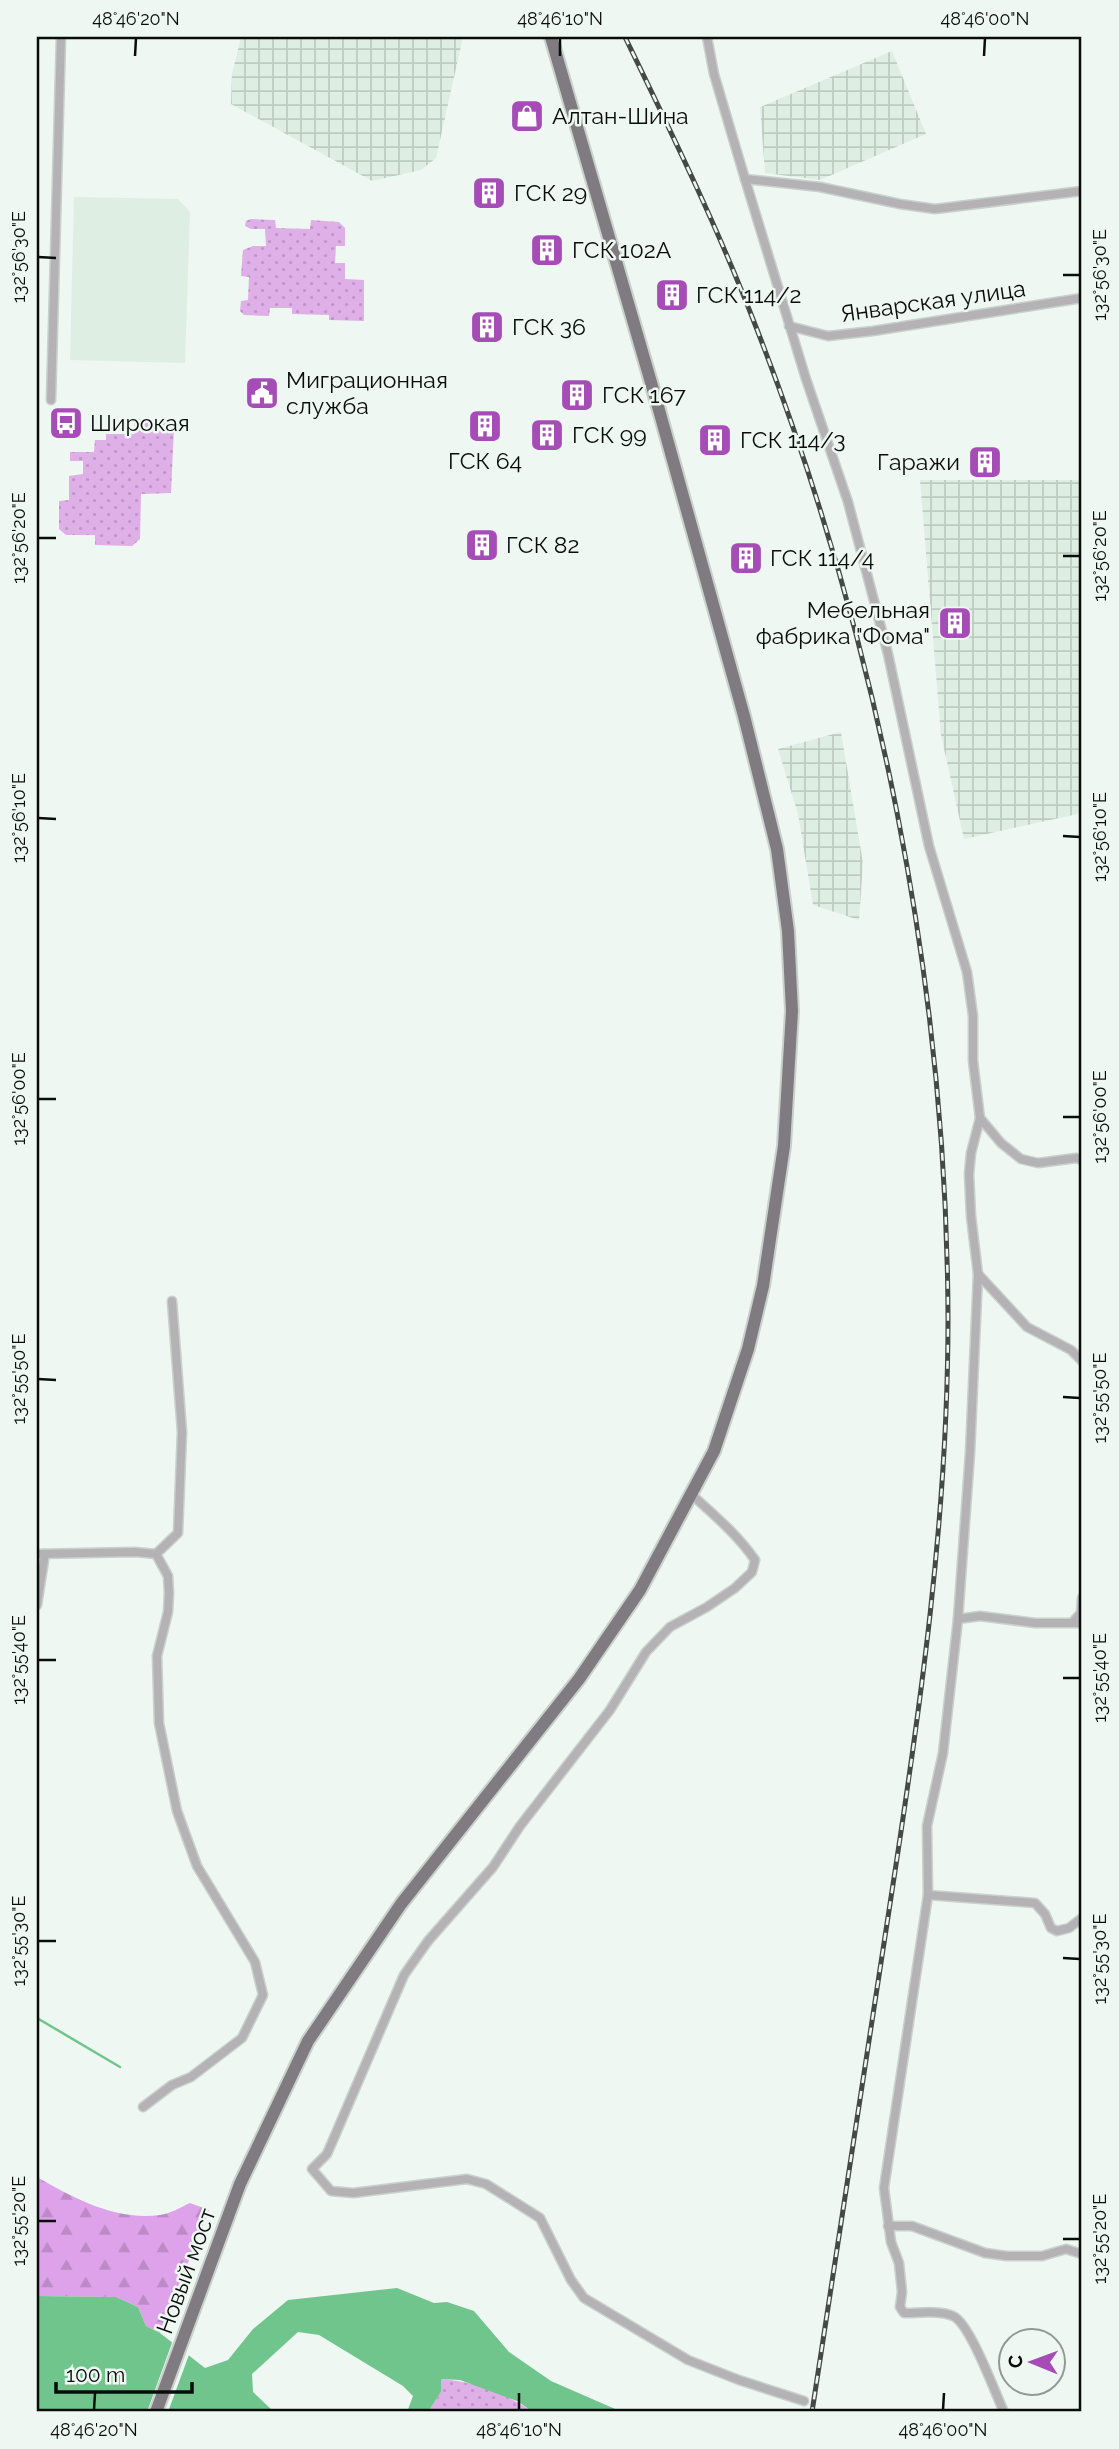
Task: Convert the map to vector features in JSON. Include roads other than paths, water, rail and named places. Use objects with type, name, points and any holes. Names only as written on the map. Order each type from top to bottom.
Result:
[{"type":"main road","name":"Новый мост","points":[[156,2412],[240,2184],[308,2041],[401,1904],[579,1679],[640,1590],[714,1451],[748,1349],[763,1286],[784,1146],[792,1011],[788,930],[777,849],[744,716],[659,410],[551,37]]},
{"type":"street","points":[[51,400],[61,37]]},
{"type":"street","points":[[708,37],[714,74],[789,326],[848,502],[888,654],[929,846],[967,972],[973,1016],[973,1061],[980,1118],[969,1174],[978,1274],[970,1453],[958,1619],[943,1753],[927,1826],[928,1895],[884,2188],[891,2242],[899,2263],[902,2292],[900,2307],[904,2313],[947,2314],[957,2317],[973,2341],[1004,2412]]},
{"type":"street","points":[[745,179],[820,187],[934,209],[1082,191]]},
{"type":"street","name":"Январская улица","points":[[789,326],[828,336],[1082,298]]},
{"type":"street","points":[[980,1118],[1001,1143],[1021,1159],[1038,1163],[1076,1158],[1082,1160]]},
{"type":"street","points":[[978,1274],[1027,1327],[1071,1350],[1082,1361]]},
{"type":"street","points":[[37,1605],[41,1554],[156,1554],[178,1533],[182,1432],[172,1301]]},
{"type":"street","points":[[691,1494],[729,1527],[746,1547],[755,1560],[752,1572],[735,1588],[707,1607],[670,1627],[646,1652],[610,1710],[528,1816],[493,1867],[428,1941],[404,1975],[327,2154],[312,2169],[331,2191],[353,2193],[467,2179],[486,2184],[540,2218],[571,2280],[584,2298],[688,2360],[738,2380],[804,2401]]},
{"type":"street","points":[[143,2107],[172,2085],[191,2077],[242,2038],[263,1995],[255,1962],[197,1866],[177,1811],[159,1723],[158,1656],[168,1612],[169,1593],[168,1576],[156,1554]]},
{"type":"street","points":[[1073,1622],[1082,1613],[1082,1598]]},
{"type":"street","points":[[958,1619],[980,1616],[1035,1623],[1082,1623]]},
{"type":"street","points":[[928,1895],[1035,1903],[1045,1914],[1051,1928],[1057,1931],[1069,1928],[1082,1918]]},
{"type":"street","points":[[888,2226],[912,2226],[985,2253],[1042,2256],[1066,2249],[1082,2254]]},
{"type":"waterway","points":[[37,2018],[120,2067]]},
{"type":"railway","points":[[625,37],[694,180],[756,327],[799,446],[837,567],[870,690],[897,814],[919,940],[935,1066],[944,1193],[948,1319],[947,1393],[938,1540],[912,1758],[812,2412]]},
{"type":"place","name":"Алтан-Шина","points":[[527,116]]},
{"type":"place","name":"ГСК 29","points":[[489,193]]},
{"type":"place","name":"ГСК 102А","points":[[547,250]]},
{"type":"place","name":"ГСК 114/2","points":[[672,295]]},
{"type":"place","name":"ГСК 36","points":[[487,327]]},
{"type":"place","name":"Миграционная служба","points":[[262,393]]},
{"type":"place","name":"ГСК 167","points":[[577,395]]},
{"type":"place","name":"Широкая","points":[[66,423]]},
{"type":"place","name":"ГСК 64","points":[[485,426]]},
{"type":"place","name":"ГСК 99","points":[[547,435]]},
{"type":"place","name":"ГСК 114/3","points":[[715,440]]},
{"type":"place","name":"Гаражи","points":[[985,462]]},
{"type":"place","name":"ГСК 82","points":[[482,545]]},
{"type":"place","name":"ГСК 114/4","points":[[746,558]]},
{"type":"place","name":"Мебельная фабрика \"Фома\"","points":[[955,623]]}]
